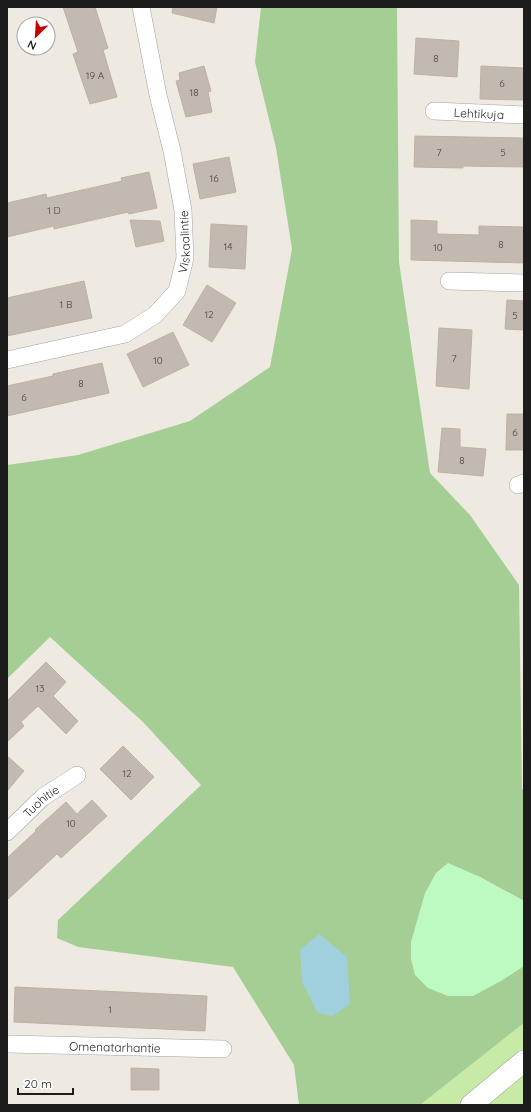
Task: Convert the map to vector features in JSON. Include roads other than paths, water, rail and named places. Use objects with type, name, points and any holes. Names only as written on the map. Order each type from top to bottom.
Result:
[{"type":"street","name":"Viskaalintie","points":[[7,360],[125,334],[155,315],[177,291],[185,258],[183,210],[141,7]]},
{"type":"street","name":"Lehtikuja","points":[[434,111],[524,115]]},
{"type":"street","points":[[449,281],[524,283]]},
{"type":"street","name":"Tuohitie","points":[[7,832],[44,797],[77,775]]},
{"type":"street","name":"Omenatarhantie","points":[[7,1044],[223,1049]]},
{"type":"street","points":[[471,1105],[524,1061]]},
{"type":"water","points":[[319,934],[347,957],[350,1004],[332,1016],[317,1012],[302,982],[300,950]]}]
